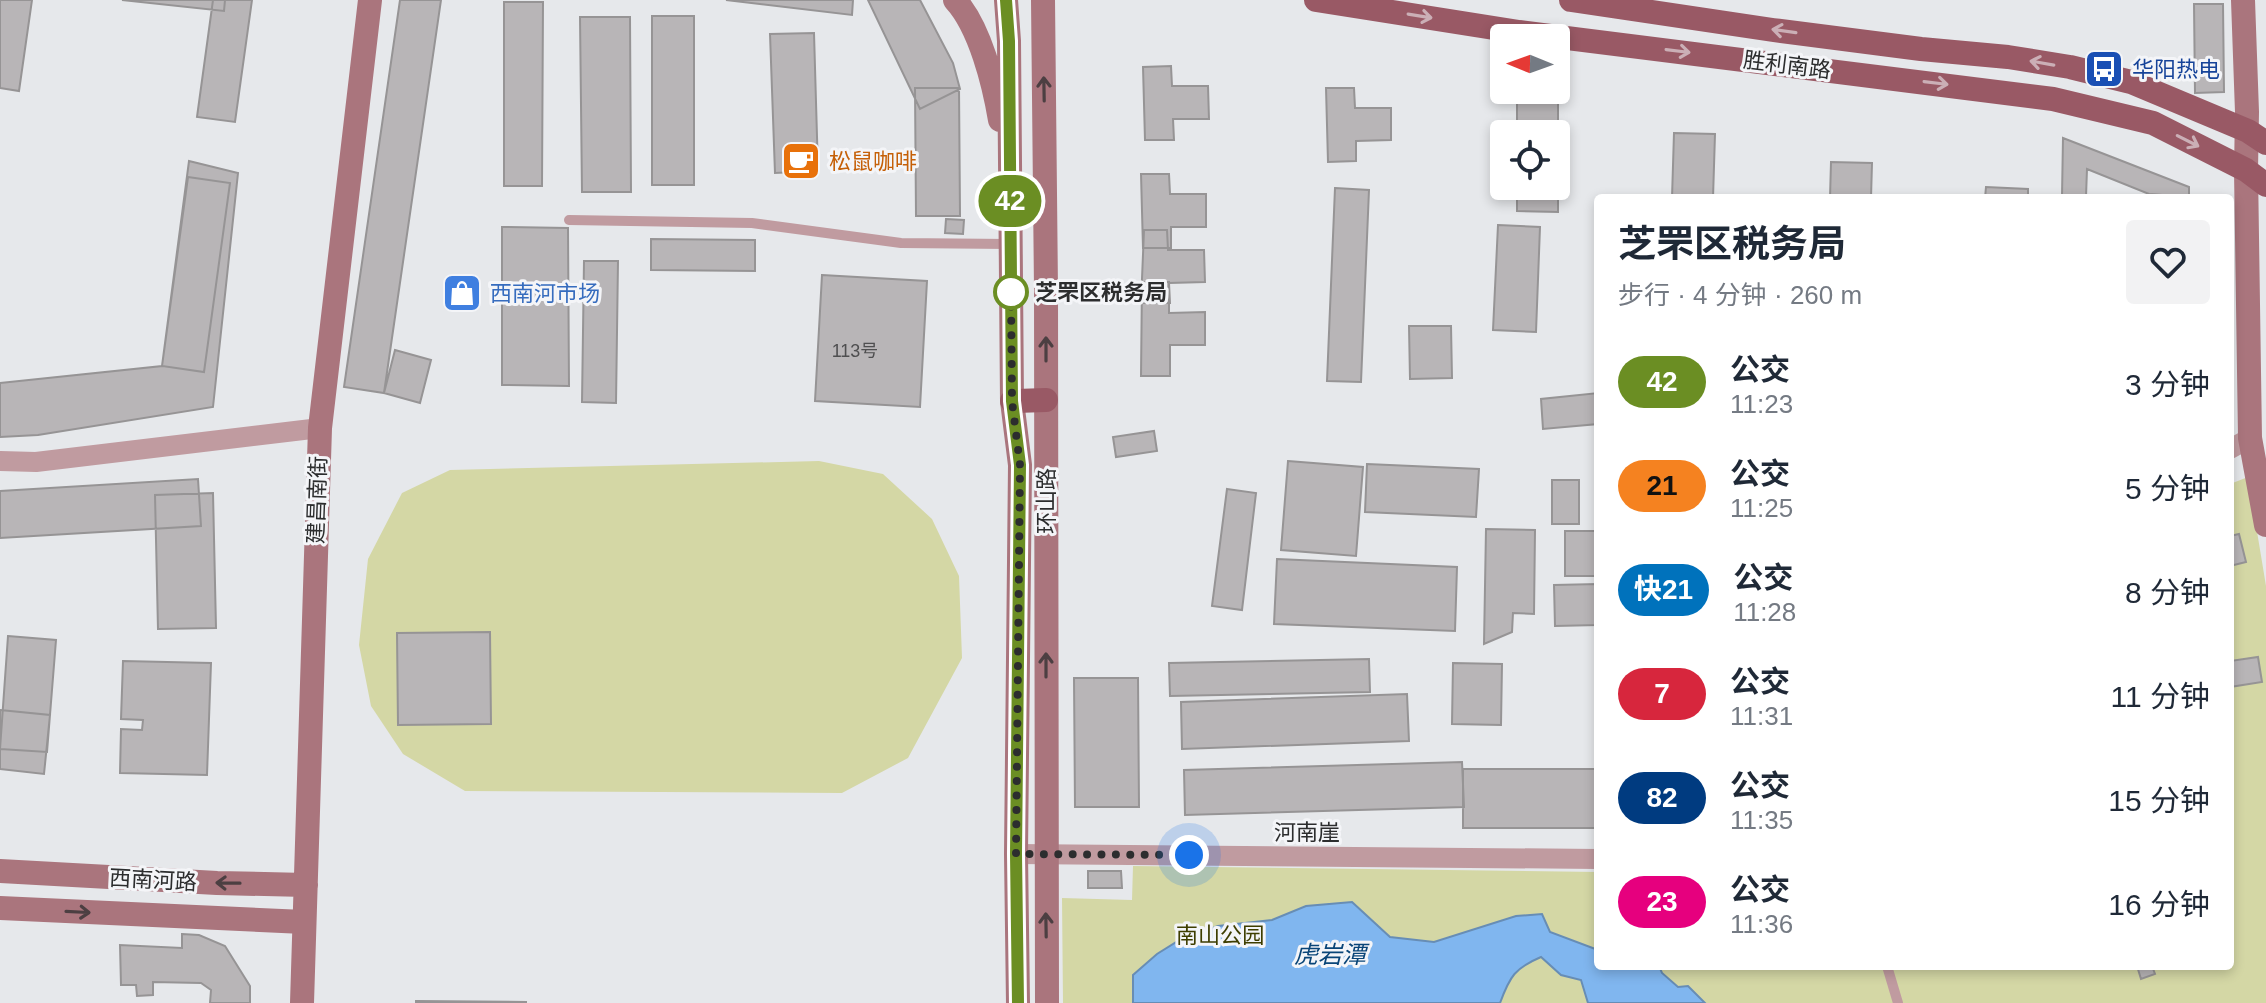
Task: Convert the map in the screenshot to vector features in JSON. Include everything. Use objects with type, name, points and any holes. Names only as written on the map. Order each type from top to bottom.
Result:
[{"type":"main road","name":"建昌南街","points":[[302,1003],[320,428],[370,0]]},
{"type":"main road","points":[[955,0],[961,6],[983,53],[999,115],[1010,188]]},
{"type":"main road","name":"环山路","points":[[1006,0],[1012,401],[1020,465],[1016,854],[1018,1003]]},
{"type":"main road","name":"环山路","points":[[1043,0],[1047,1003]]},
{"type":"main road","name":"胜利南路","points":[[1316,0],[1519,32],[2053,99],[2153,123],[2246,170],[2266,185]]},
{"type":"main road","name":"胜利南路","points":[[1571,0],[1773,30],[2070,67],[2131,82],[2257,137]]},
{"type":"main road","points":[[2243,0],[2257,137],[2246,170],[2240,443],[2266,525]]},
{"type":"main road","points":[[1012,401],[1046,400]]},
{"type":"main road","name":"西南河路","points":[[0,871],[306,885]]},
{"type":"main road","name":"西南河路","points":[[0,908],[304,922]]},
{"type":"street","points":[[0,461],[36,462],[320,428]]},
{"type":"street","name":"河南崖","points":[[1016,854],[1594,859]]},
{"type":"lane","points":[[569,220],[752,223],[901,243],[1010,244]]},
{"type":"lane","points":[[1888,970],[1898,1003]]},
{"type":"green space","points":[[819,461],[883,474],[932,519],[959,576],[962,658],[908,758],[842,793],[465,791],[403,754],[371,706],[359,645],[368,559],[402,493],[450,470]]},
{"type":"green space","name":"南山公园","points":[[2248,477],[2266,586],[2266,1003],[1063,1003],[1062,898],[1132,900],[1133,866],[1594,872],[1594,970],[2234,970],[2234,482]]},
{"type":"water","name":"虎岩潭","points":[[1352,902],[1390,937],[1434,942],[1516,916],[1542,914],[1550,932],[1594,948],[1594,970],[1661,970],[1678,987],[1688,986],[1705,1003],[1588,1003],[1581,980],[1561,975],[1541,957],[1514,974],[1500,1003],[1133,1003],[1133,975],[1178,941],[1218,926],[1272,920],[1306,906]]},
{"type":"building","points":[[0,0],[32,0],[19,91],[0,88]]},
{"type":"building","points":[[122,0],[225,0],[224,11]]},
{"type":"building","points":[[213,0],[252,0],[235,122],[197,117]]},
{"type":"building","points":[[400,0],[441,0],[384,393],[344,387]]},
{"type":"building","points":[[726,0],[853,0],[852,15]]},
{"type":"building","points":[[868,0],[920,0],[953,63],[960,89],[920,109]]},
{"type":"building","points":[[504,2],[543,2],[542,186],[504,186]]},
{"type":"building","points":[[2194,4],[2223,4],[2224,92],[2195,93]]},
{"type":"building","points":[[652,16],[694,16],[694,185],[652,185]]},
{"type":"building","points":[[580,17],[630,17],[631,192],[582,192]]},
{"type":"building","points":[[814,33],[818,171],[775,173],[770,34]]},
{"type":"building","points":[[1171,66],[1172,86],[1208,86],[1209,119],[1173,119],[1174,140],[1145,140],[1143,67]]},
{"type":"building","points":[[915,88],[959,88],[960,216],[916,216]]},
{"type":"building","points":[[1326,88],[1354,88],[1355,108],[1391,108],[1391,140],[1356,141],[1356,161],[1328,162]]},
{"type":"building","points":[[1517,104],[1558,104],[1558,120],[1517,120]]},
{"type":"building","points":[[1674,133],[1715,134],[1713,194],[1672,194]]},
{"type":"building","points":[[2063,138],[2189,187],[2189,194],[2149,194],[2087,169],[2086,194],[2062,194]]},
{"type":"building","points":[[189,161],[238,173],[213,407],[38,435],[0,437],[0,383],[162,366]]},
{"type":"building","points":[[1831,162],[1872,163],[1871,194],[1830,194]]},
{"type":"building","points":[[1141,174],[1169,174],[1170,194],[1206,194],[1206,227],[1171,227],[1171,248],[1143,248]]},
{"type":"building","points":[[188,177],[230,183],[204,372],[162,366]]},
{"type":"building","points":[[1986,187],[2028,189],[2028,194],[1985,194]]},
{"type":"building","points":[[1335,188],[1369,190],[1361,382],[1327,381]]},
{"type":"building","points":[[1517,200],[1558,200],[1558,212],[1517,211]]},
{"type":"building","points":[[946,219],[964,220],[963,234],[945,233]]},
{"type":"building","points":[[1498,225],[1540,227],[1536,332],[1493,330]]},
{"type":"building","points":[[502,227],[568,228],[569,386],[502,385]]},
{"type":"building","points":[[1144,230],[1167,230],[1168,250],[1204,250],[1205,282],[1169,283],[1170,303],[1141,303]]},
{"type":"building","points":[[651,239],[755,240],[755,271],[651,270]]},
{"type":"building","points":[[584,261],[618,261],[616,403],[582,402]]},
{"type":"building","points":[[822,275],[927,281],[920,407],[815,401]]},
{"type":"building","points":[[1142,282],[1169,282],[1169,313],[1205,312],[1205,345],[1170,345],[1170,376],[1141,376]]},
{"type":"building","points":[[1409,326],[1451,326],[1452,378],[1410,379]]},
{"type":"building","points":[[395,350],[431,360],[420,403],[384,393]]},
{"type":"building","points":[[1594,393],[1594,424],[1543,429],[1541,399]]},
{"type":"building","points":[[1154,431],[1157,451],[1116,457],[1113,437]]},
{"type":"building","points":[[1288,461],[1363,467],[1356,556],[1281,550]]},
{"type":"building","points":[[1367,464],[1479,469],[1476,517],[1365,512]]},
{"type":"building","points":[[198,479],[201,526],[0,538],[0,491]]},
{"type":"building","points":[[1552,480],[1579,480],[1579,524],[1552,524]]},
{"type":"building","points":[[1227,489],[1256,493],[1242,610],[1212,606]]},
{"type":"building","points":[[213,493],[216,628],[158,629],[155,495]]},
{"type":"building","points":[[1486,529],[1535,530],[1534,614],[1513,613],[1512,632],[1484,644]]},
{"type":"building","points":[[1565,531],[1594,531],[1594,576],[1565,576]]},
{"type":"building","points":[[2239,534],[2246,562],[2234,565],[2234,535]]},
{"type":"building","points":[[1277,559],[1457,567],[1455,631],[1274,624]]},
{"type":"building","points":[[1594,584],[1594,625],[1555,626],[1554,585]]},
{"type":"building","points":[[490,632],[491,724],[398,725],[397,633]]},
{"type":"building","points":[[8,636],[56,640],[47,752],[0,749]]},
{"type":"building","points":[[2258,657],[2262,682],[2234,686],[2234,660]]},
{"type":"building","points":[[1369,659],[1370,692],[1170,696],[1169,663]]},
{"type":"building","points":[[123,661],[211,663],[207,775],[120,773],[121,729],[142,730],[143,720],[121,719]]},
{"type":"building","points":[[1453,663],[1502,664],[1501,725],[1452,724]]},
{"type":"building","points":[[1074,678],[1138,678],[1139,807],[1075,807]]},
{"type":"building","points":[[1407,694],[1409,741],[1182,749],[1181,702]]},
{"type":"building","points":[[0,710],[50,715],[44,774],[0,769]]},
{"type":"building","points":[[1462,762],[1464,807],[1185,815],[1184,770]]},
{"type":"building","points":[[1463,769],[1594,769],[1594,828],[1463,828]]},
{"type":"building","points":[[1088,871],[1121,871],[1122,888],[1088,888]]},
{"type":"building","points":[[182,934],[199,935],[225,946],[250,986],[250,1003],[210,1003],[211,990],[201,983],[153,982],[153,995],[137,996],[136,985],[121,985],[120,945],[182,948]]},
{"type":"building","points":[[2138,970],[2154,970],[2155,974],[2141,979]]},
{"type":"building","points":[[526,1002],[526,1003],[416,1003]]},
{"type":"bus line","name":"42","points":[[1006,0],[1012,401],[1020,465],[1016,854],[1018,1003]]},
{"type":"place","name":"华阳热电","points":[[2104,69]]},
{"type":"place","name":"松鼠咖啡","points":[[801,161]]},
{"type":"place","name":"芝罘区税务局","points":[[1011,292]]},
{"type":"place","name":"西南河市场","points":[[462,293]]},
{"type":"route","points":[[1011,292],[1013,428],[1020,465],[1016,854],[1189,855]]}]
